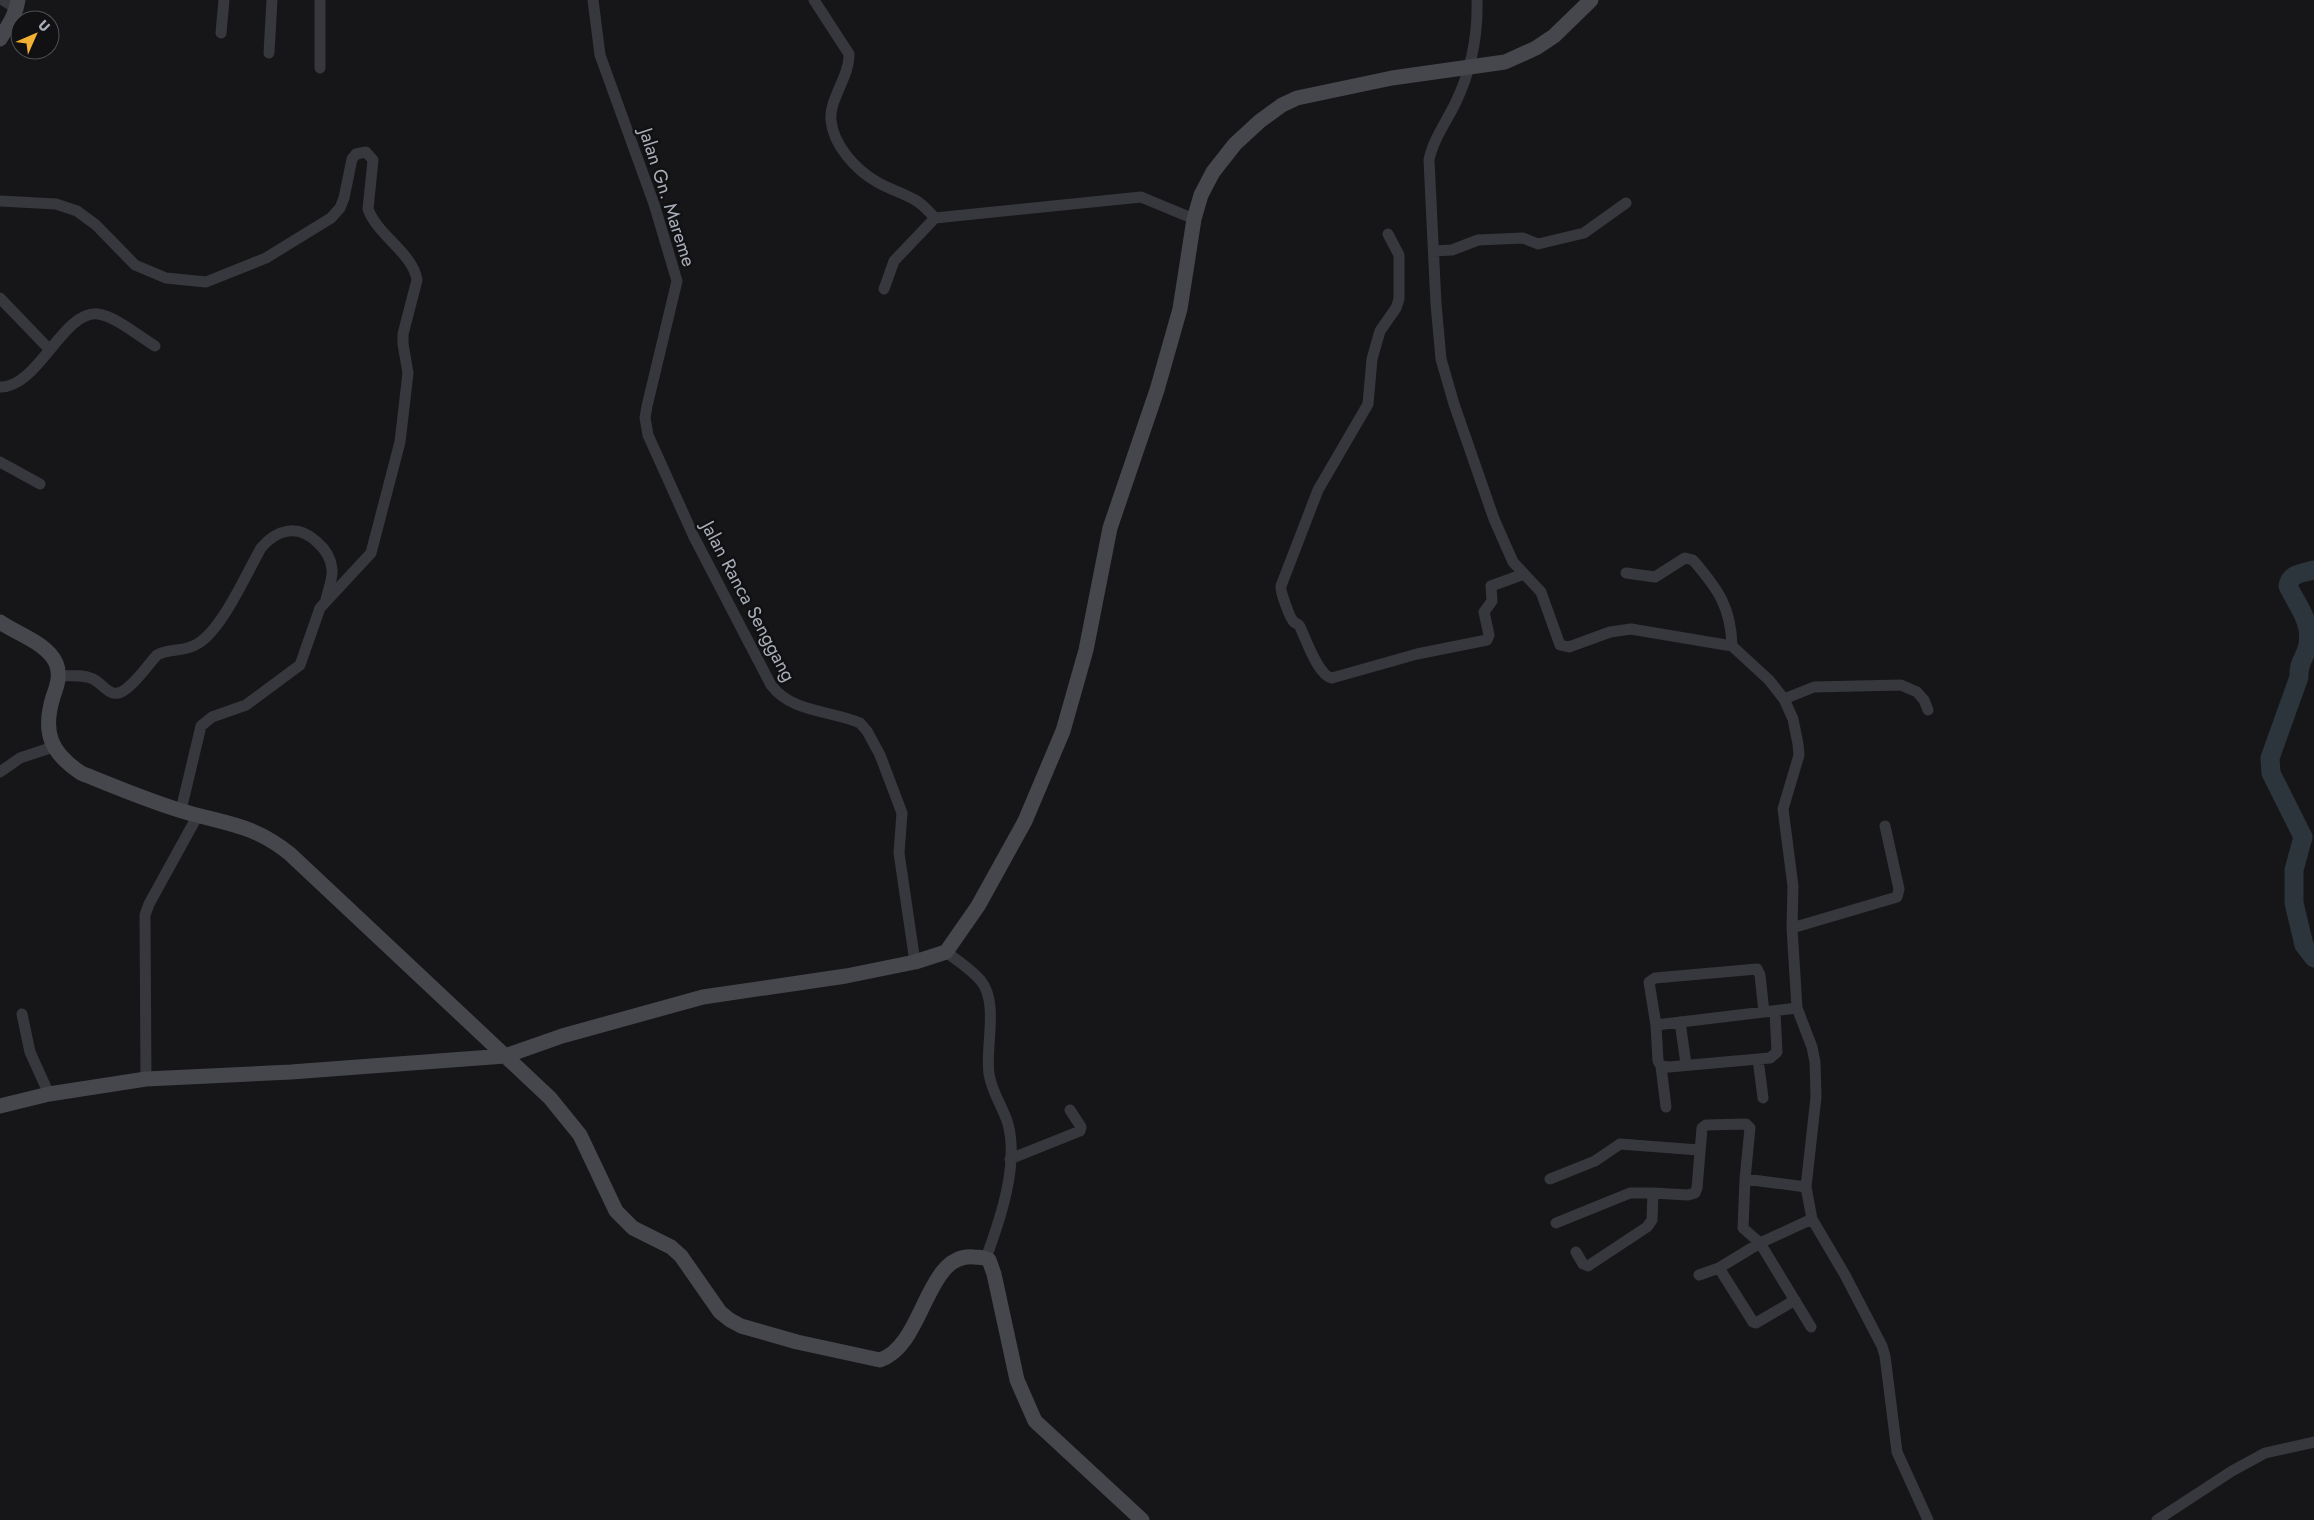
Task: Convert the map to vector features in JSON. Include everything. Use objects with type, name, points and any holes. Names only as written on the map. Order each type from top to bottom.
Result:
[{"type":"street","points":[[0,39],[18,4],[3,0]]},
{"type":"street","points":[[221,33],[224,0]]},
{"type":"street","points":[[269,53],[272,0]]},
{"type":"street","points":[[320,0],[320,68]]},
{"type":"street","name":"Jalan Gn. Mareme","points":[[593,0],[600,55],[651,196],[676,280],[647,406]]},
{"type":"street","points":[[814,0],[849,54],[842,84],[832,110],[832,127],[839,144],[865,174],[878,183],[917,201],[936,218]]},
{"type":"street","points":[[1477,0],[1476,32],[1470,66],[1456,103],[1433,146],[1429,160],[1436,304],[1441,359],[1454,404],[1494,519],[1513,562],[1540,592],[1558,641],[1564,646],[1569,647],[1616,630],[1631,629],[1732,646],[1769,680],[1784,699],[1792,719],[1799,749],[1783,809],[1793,886],[1792,928],[1797,1008],[1812,1047],[1815,1062],[1816,1097],[1806,1187],[1812,1220],[1845,1275],[1886,1356],[1897,1452],[1928,1520]]},
{"type":"street","points":[[0,1106],[49,1094],[146,1079],[292,1072],[505,1056],[562,1036],[704,996],[846,976],[915,962],[946,952],[978,906],[1025,822],[1063,732],[1086,650],[1110,528],[1157,390],[1180,309],[1194,219],[1201,195],[1213,172],[1235,144],[1260,121],[1282,105],[1297,98],[1364,84],[1505,62],[1536,48],[1554,36],[1591,0]]},
{"type":"street","points":[[0,202],[56,204],[77,211],[96,225],[135,265],[166,278],[206,282],[266,258],[331,218],[342,203],[352,159],[361,152],[366,152],[373,160],[368,209],[375,225],[409,261],[416,272],[417,280],[402,344],[408,373],[400,442],[371,553],[320,608],[300,665],[246,705],[212,717],[201,726],[181,810]]},
{"type":"street","points":[[884,289],[894,261],[936,218],[1141,196],[1194,219]]},
{"type":"street","points":[[1434,251],[1452,250],[1478,240],[1523,238],[1538,244],[1584,234],[1626,203]]},
{"type":"street","points":[[1388,234],[1400,255],[1399,299],[1396,308],[1380,331],[1372,360],[1368,404],[1318,490],[1281,586],[1281,592],[1292,620],[1299,625],[1312,655],[1326,676],[1332,678],[1417,654],[1487,640],[1489,636],[1484,612],[1492,601],[1491,586],[1524,574]]},
{"type":"street","points":[[0,298],[49,349]]},
{"type":"street","points":[[0,387],[12,387],[24,379],[49,349],[81,318],[97,314],[108,317],[155,346]]},
{"type":"street","name":"Jalan Ranca Senggang","points":[[647,406],[645,418],[648,436],[694,536],[771,685],[778,694],[792,703],[860,723],[867,731],[880,756],[902,813],[899,854],[915,962]]},
{"type":"street","points":[[0,462],[40,484]]},
{"type":"street","points":[[59,676],[79,675],[95,680],[111,693],[117,694],[125,690],[157,655],[163,652],[186,649],[199,643],[209,636],[220,620],[260,548],[269,538],[281,532],[302,531],[321,545],[329,557],[332,570],[326,600]]},
{"type":"street","points":[[1626,573],[1656,577],[1685,558],[1693,560],[1724,602],[1730,616],[1732,646]]},
{"type":"street","points":[[0,622],[37,644],[55,662],[59,676],[50,707],[48,728],[54,747],[66,762],[81,773],[181,810],[245,827],[275,842],[550,1098],[580,1135],[616,1210],[624,1220],[633,1228],[671,1247],[681,1256],[720,1312],[741,1326],[797,1342],[880,1360],[891,1354],[911,1332],[940,1274],[951,1262],[959,1257],[986,1258]]},
{"type":"street","points":[[1784,699],[1814,687],[1901,685],[1917,692],[1924,700],[1928,710]]},
{"type":"street","points":[[0,772],[20,758],[54,747]]},
{"type":"street","points":[[146,1079],[145,915],[149,904],[198,815]]},
{"type":"street","points":[[1792,928],[1897,897],[1899,889],[1885,826]]},
{"type":"street","points":[[946,952],[982,982],[989,996],[989,1074],[994,1092],[1009,1127],[1010,1159],[1003,1213],[986,1258],[994,1274],[1017,1380],[1035,1421],[1142,1520]]},
{"type":"street","points":[[1662,1066],[1669,1067],[1770,1058],[1777,1052],[1770,1012],[1757,969],[1655,978],[1651,980],[1649,986],[1656,1025],[1658,1061],[1662,1066],[1666,1107]]},
{"type":"street","points":[[1656,1025],[1797,1008]]},
{"type":"street","points":[[22,1014],[30,1052],[49,1094]]},
{"type":"street","points":[[1680,1022],[1686,1064]]},
{"type":"street","points":[[1758,1059],[1763,1098]]},
{"type":"street","points":[[1010,1159],[1080,1131],[1081,1127],[1070,1110]]},
{"type":"street","points":[[1556,1223],[1630,1193],[1688,1195],[1695,1193],[1704,1125],[1748,1126],[1751,1130],[1745,1179],[1743,1228],[1760,1243],[1811,1327]]},
{"type":"street","points":[[1550,1179],[1595,1161],[1620,1144],[1700,1150]]},
{"type":"street","points":[[1745,1179],[1806,1187]]},
{"type":"street","points":[[1576,1252],[1583,1264],[1588,1266],[1647,1227],[1652,1220],[1653,1193]]},
{"type":"street","points":[[1700,1275],[1719,1268],[1760,1243],[1812,1220]]},
{"type":"street","points":[[1719,1268],[1756,1324],[1795,1300]]},
{"type":"street","points":[[2157,1520],[2232,1471],[2265,1453],[2314,1442]]},
{"type":"waterway","points":[[2314,570],[2294,576],[2291,578],[2288,586],[2306,621],[2309,636],[2299,677],[2270,758],[2271,773],[2303,837],[2294,870],[2294,903],[2304,945],[2314,958]]}]
